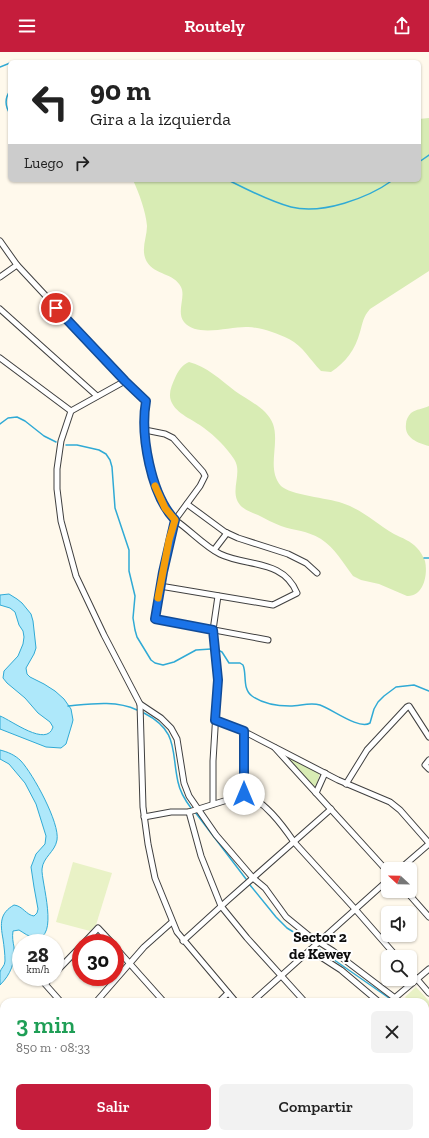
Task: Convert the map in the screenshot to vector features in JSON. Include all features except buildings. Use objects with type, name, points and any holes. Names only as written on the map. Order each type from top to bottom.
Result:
[{"type":"street","points":[[0,241],[17,265],[125,381],[146,401],[145,430],[151,471],[156,490],[165,508],[175,520],[224,556],[274,569],[290,580],[297,593],[273,605],[160,586]]},
{"type":"street","points":[[0,277],[17,265]]},
{"type":"street","points":[[0,309],[97,396]]},
{"type":"street","points":[[0,358],[71,411]]},
{"type":"street","points":[[125,381],[71,411],[61,441],[57,479],[58,503],[66,540],[79,582],[104,635],[140,704],[144,817],[155,878],[177,932],[233,998]]},
{"type":"street","points":[[145,430],[165,434],[173,438],[205,476],[203,482],[175,520],[160,586],[155,619],[268,640]]},
{"type":"street","points":[[187,504],[227,533],[288,554],[306,563],[317,573]]},
{"type":"street","points":[[214,550],[227,533]]},
{"type":"street","points":[[212,804],[218,680],[213,630],[218,596]]},
{"type":"street","points":[[140,704],[161,718],[175,733],[179,747],[184,783],[189,796],[216,834],[253,878],[265,888],[290,921],[395,998],[409,986]]},
{"type":"street","points":[[346,784],[367,750],[407,707],[409,706],[429,737]]},
{"type":"street","points":[[215,720],[244,731],[346,784],[395,805],[429,844],[408,862]]},
{"type":"street","points":[[244,731],[244,794]]},
{"type":"street","points":[[274,746],[381,864]]},
{"type":"street","points":[[429,760],[425,766],[429,769]]},
{"type":"street","points":[[316,794],[325,773]]},
{"type":"street","points":[[144,817],[171,812],[188,812],[244,794],[253,797],[264,806],[294,842],[392,950]]},
{"type":"street","points":[[184,941],[221,906],[331,809]]},
{"type":"street","points":[[188,812],[201,856],[221,906],[247,938],[301,998]]},
{"type":"street","points":[[256,998],[381,886]]},
{"type":"street","points":[[412,898],[429,917]]},
{"type":"street","points":[[99,998],[149,942],[172,922]]},
{"type":"street","points":[[92,934],[98,928],[104,934]]},
{"type":"street","points":[[310,950],[341,970],[374,998]]},
{"type":"street","points":[[64,964],[72,955]]},
{"type":"street","points":[[124,958],[160,998]]},
{"type":"street","points":[[429,969],[417,979],[429,993]]},
{"type":"street","points":[[47,986],[57,998]]},
{"type":"street","points":[[223,998],[228,992]]},
{"type":"green space","points":[[429,118],[429,271],[370,309],[365,317],[353,350],[336,368],[331,372],[321,371],[294,342],[269,331],[248,327],[205,330],[190,327],[184,322],[181,314],[182,291],[178,282],[150,266],[145,258],[144,248],[147,226],[142,203],[134,182],[421,182],[421,119]]},
{"type":"green space","points":[[189,362],[213,374],[262,409],[270,418],[275,432],[274,472],[281,486],[292,492],[336,501],[349,506],[415,546],[422,555],[426,566],[424,584],[421,589],[413,595],[407,596],[379,584],[361,580],[353,576],[335,551],[321,539],[306,532],[278,525],[242,507],[236,496],[237,465],[234,459],[216,438],[200,425],[177,410],[171,401],[170,392],[176,375],[182,367]]},
{"type":"green space","points":[[429,406],[429,446],[420,443],[409,436],[406,429],[406,423],[411,413]]},
{"type":"green space","points":[[289,757],[320,773],[316,787],[313,786],[287,759]]},
{"type":"green space","points":[[73,862],[112,873],[96,925],[90,931],[56,922]]},
{"type":"green space","points":[[416,987],[426,998],[406,998],[405,997]]},
{"type":"water","points":[[9,594],[22,603],[31,614],[33,621],[36,648],[26,668],[27,674],[55,691],[64,699],[71,709],[73,720],[72,724],[66,744],[61,748],[46,747],[0,729],[0,716],[36,734],[44,735],[49,733],[53,727],[50,722],[38,713],[25,698],[3,678],[4,671],[18,656],[24,637],[15,612],[10,608],[0,605],[0,595]]},
{"type":"water","points":[[0,750],[19,759],[26,767],[45,799],[57,832],[57,840],[54,848],[44,861],[42,869],[48,909],[46,930],[43,934],[26,934],[19,930],[13,931],[12,968],[0,985],[0,972],[5,961],[1,928],[2,919],[6,911],[14,905],[20,907],[31,915],[34,916],[37,913],[38,909],[31,867],[36,854],[45,844],[46,836],[36,804],[25,783],[9,764],[0,759]]},
{"type":"waterway","points":[[0,67],[8,64]]},
{"type":"waterway","points":[[8,95],[6,102],[8,110]]},
{"type":"waterway","points":[[421,161],[429,155]]},
{"type":"waterway","points":[[232,182],[275,202],[303,209],[330,207],[358,199],[390,182]]},
{"type":"waterway","points":[[0,424],[8,418],[17,417],[25,421],[44,436],[56,442]]},
{"type":"waterway","points":[[66,445],[77,445],[99,450],[106,454],[110,460],[112,467],[115,508],[129,550],[129,571],[135,596],[133,618],[135,630],[137,637],[151,660],[155,663],[163,665],[174,662],[196,650],[211,649]]},
{"type":"waterway","points":[[424,558],[429,558]]},
{"type":"waterway","points":[[218,650],[222,652],[229,663],[240,663],[243,665],[247,689],[252,696],[270,704],[294,706],[312,704],[320,705],[359,724],[370,723],[374,709],[378,702],[396,687],[414,685],[429,691]]},
{"type":"waterway","points":[[68,706],[112,704],[137,710]]},
{"type":"waterway","points":[[144,713],[163,727],[172,743],[179,786],[183,796],[191,808]]},
{"type":"waterway","points":[[195,812],[246,879]]},
{"type":"waterway","points":[[250,885],[287,928],[311,943]]},
{"type":"waterway","points":[[317,948],[389,998]]},
{"type":"slow traffic","points":[[155,486],[168,514],[175,520],[169,540],[158,598]]},
{"type":"district","name":"Sector 2 de Kewey","points":[[320,946]]},
{"type":"route","points":[[56,308],[146,401],[145,436],[151,471],[156,490],[161,501],[168,514],[175,520],[169,540],[155,619],[213,630],[218,680],[215,720],[244,731],[244,794]]}]
